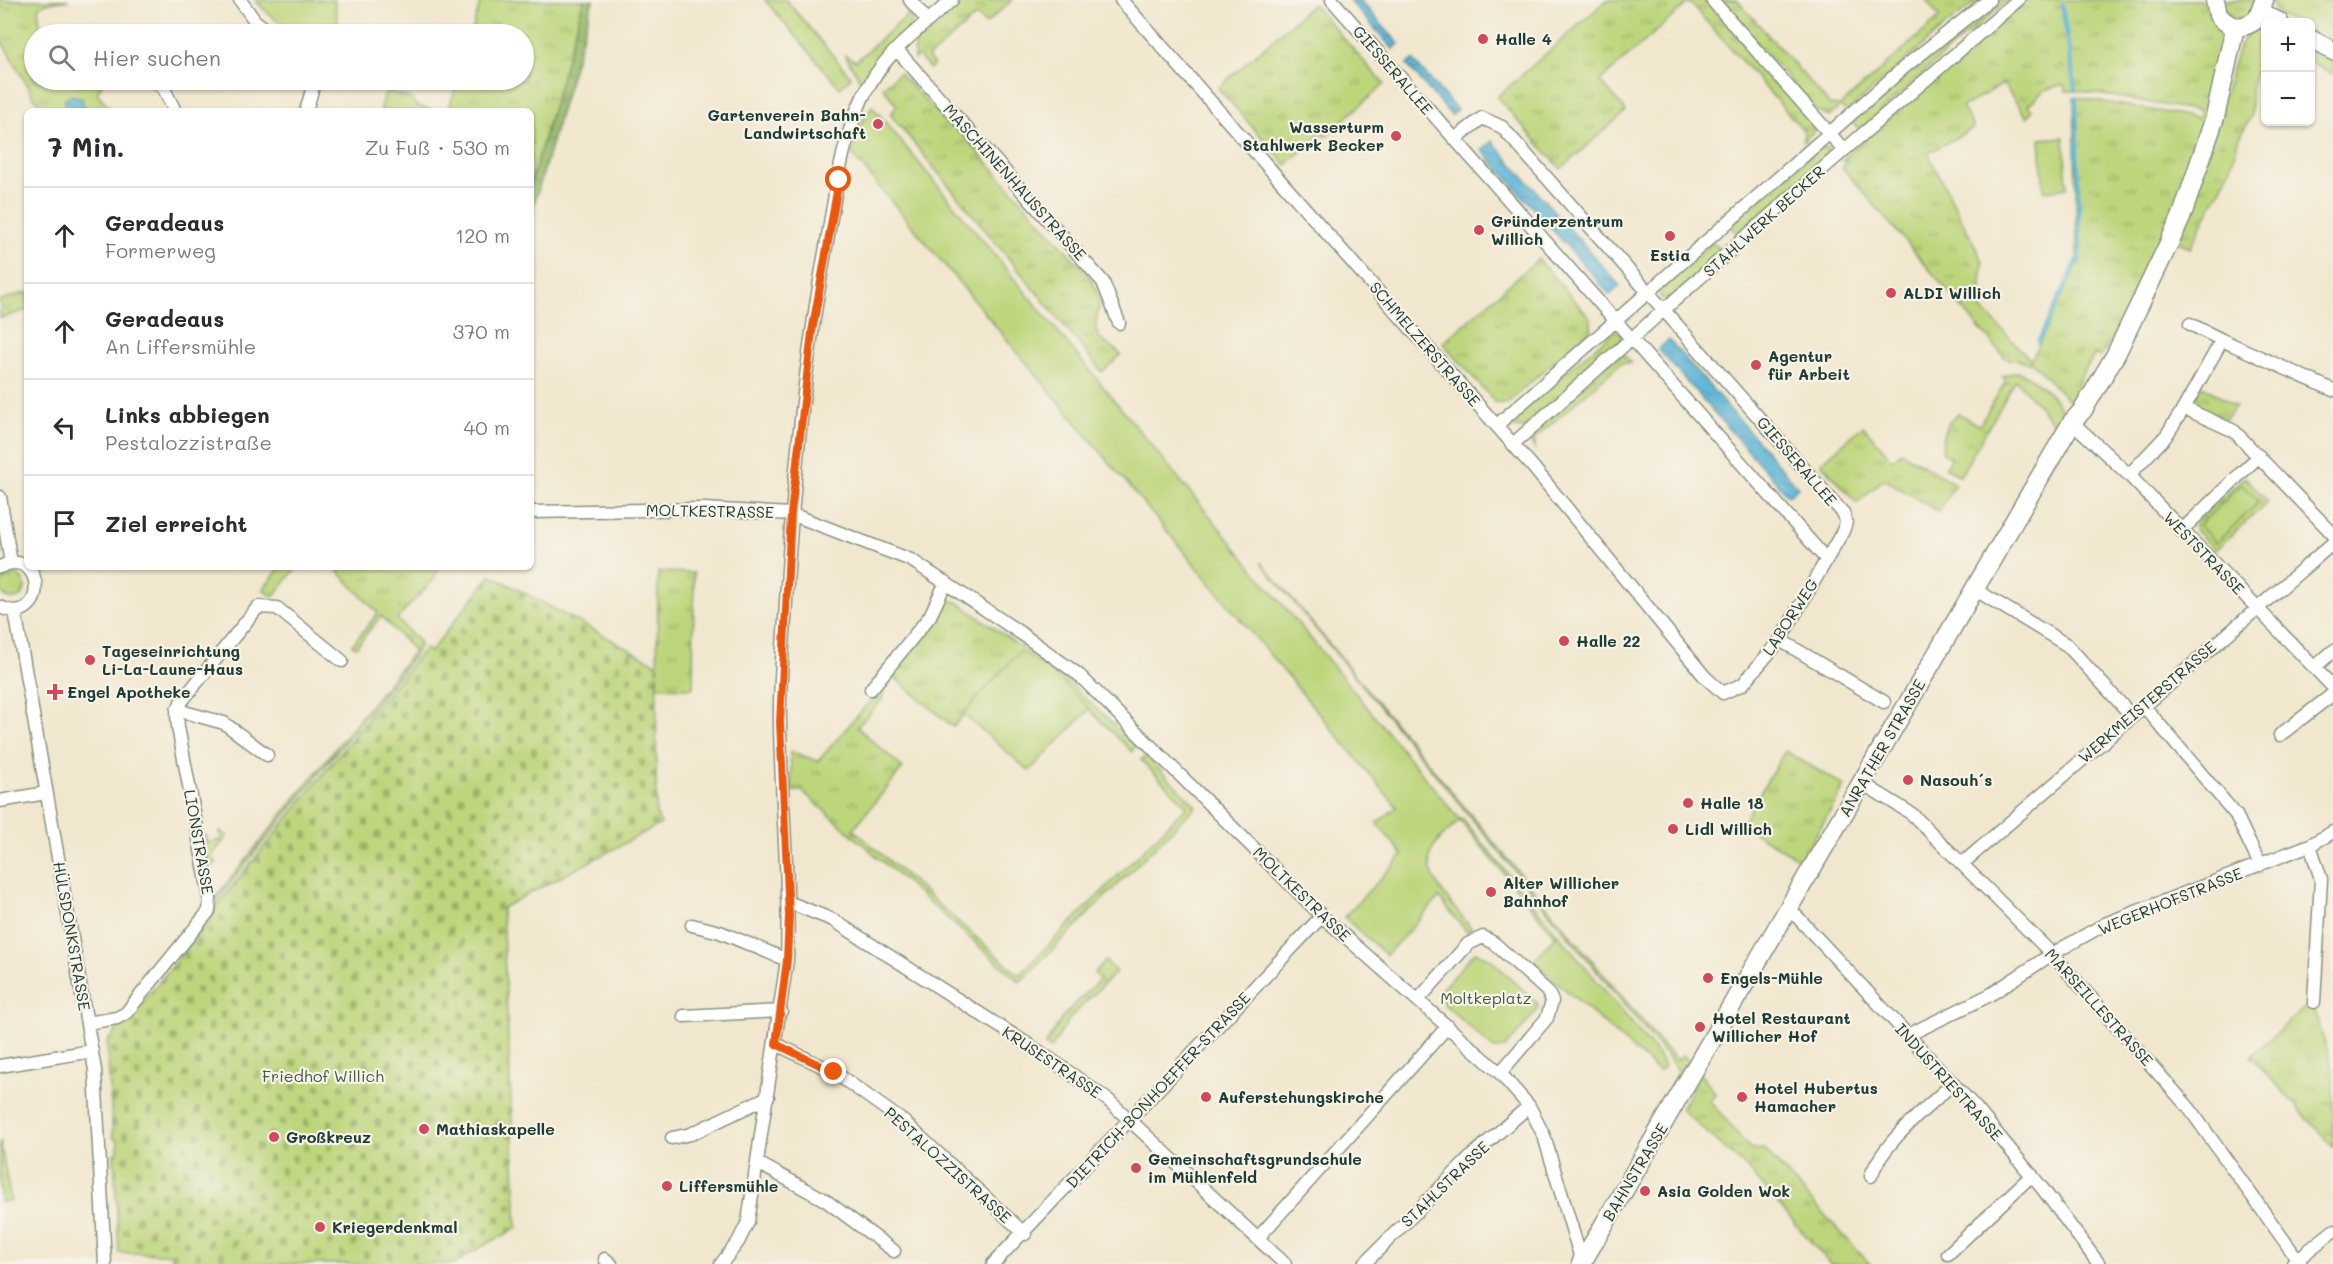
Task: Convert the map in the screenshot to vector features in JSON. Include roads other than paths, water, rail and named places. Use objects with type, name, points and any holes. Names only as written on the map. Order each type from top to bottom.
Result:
[{"type":"street","points":[[240,0],[259,24]]},
{"type":"street","points":[[910,0],[928,21]]},
{"type":"street","points":[[721,1264],[738,1242],[748,1222],[787,960],[789,902],[780,722],[791,514],[804,395],[822,268],[850,131],[871,81],[897,50],[952,0]]},
{"type":"street","name":"SCHMELZERSTRASSE","points":[[1121,0],[1497,425],[1705,677],[1723,693]]},
{"type":"street","name":"GIESSERALLEE","points":[[1332,0],[1630,340],[1826,559],[1844,528],[1846,519],[1842,512],[1649,293],[1502,127],[1482,118],[1455,139]]},
{"type":"street","points":[[1712,0],[1844,150]]},
{"type":"street","name":"STAHLWERK BECKER","points":[[1497,425],[1907,65],[1989,0]]},
{"type":"street","name":"STAHLWERK BECKER","points":[[1513,444],[1844,150],[2018,0]]},
{"type":"street","points":[[2215,0],[2218,15],[2235,27],[2251,24],[2262,6],[2275,18]]},
{"type":"street","name":"ANRATHER STRASSE","points":[[1689,1080],[1974,589],[2074,419],[2083,410],[2116,354],[2121,339],[2169,246],[2197,175],[2223,85],[2235,27]]},
{"type":"street","points":[[2315,42],[2333,51]]},
{"type":"street","name":"MASCHINENHAUSSTRASSE","points":[[897,50],[1103,282],[1119,323]]},
{"type":"street","points":[[165,90],[174,108]]},
{"type":"street","points":[[307,108],[312,90]]},
{"type":"street","points":[[2190,324],[2333,390]]},
{"type":"street","points":[[2129,475],[2166,436],[2222,340]]},
{"type":"street","points":[[2184,408],[2234,432],[2333,534]]},
{"type":"street","name":"WESTSTRASSE","points":[[2074,419],[2333,687]]},
{"type":"street","points":[[2181,531],[2259,456]]},
{"type":"street","points":[[0,497],[5,565],[24,566]]},
{"type":"street","name":"MOLTKESTRASSE","points":[[534,512],[705,509],[791,514],[911,560],[1079,675],[1322,916],[1500,1073],[1529,1106],[1545,1136],[1581,1263]]},
{"type":"street","name":"WERKMEISTERSTRASSE","points":[[1963,863],[2131,715],[2333,543]]},
{"type":"street","name":"LABORWEG","points":[[1723,693],[1743,684],[1780,640],[1826,559]]},
{"type":"street","points":[[0,607],[15,611],[28,605],[35,595],[37,584],[32,570]]},
{"type":"street","points":[[871,689],[930,616],[946,582]]},
{"type":"street","points":[[1974,589],[2067,645],[2131,715]]},
{"type":"street","points":[[267,755],[224,723],[177,710],[258,608],[277,608],[342,661]]},
{"type":"street","name":"HÜLSDONKSTRASSE","points":[[15,611],[92,1051],[97,1102],[105,1264]]},
{"type":"street","points":[[1780,640],[1884,702]]},
{"type":"street","points":[[2314,667],[2333,651]]},
{"type":"street","points":[[2280,735],[2333,694]]},
{"type":"street","points":[[2143,705],[2236,815],[2260,865]]},
{"type":"street","name":"LIONSTRASSE","points":[[87,1023],[117,1018],[126,1013],[209,911],[210,898],[178,727],[177,710]]},
{"type":"street","name":"MARSEILLESTRASSE","points":[[1862,783],[1912,814],[2052,954],[2189,1108],[2297,1263]]},
{"type":"street","points":[[0,801],[46,793]]},
{"type":"street","name":"WEGERHOFSTRASSE","points":[[1908,1035],[1990,995],[2052,954],[2107,923],[2310,845],[2333,832]]},
{"type":"street","points":[[2310,845],[2321,879],[2314,1002]]},
{"type":"street","name":"KRUSESTRASSE","points":[[789,902],[833,920],[1043,1054],[1108,1100],[1285,1264]]},
{"type":"street","name":"INDUSTRIESTRASSE","points":[[1789,908],[1953,1083],[2032,1175],[2099,1264]]},
{"type":"street","name":"DIETRICH-BONHOEFFER-STRASSE","points":[[993,1264],[1024,1234],[1322,916]]},
{"type":"street","points":[[692,925],[720,932],[787,960]]},
{"type":"street","points":[[1418,1000],[1468,944],[1479,937],[1492,941],[1547,991],[1552,1001],[1549,1015],[1500,1073]]},
{"type":"street","points":[[684,1016],[781,1011]]},
{"type":"street","points":[[1258,1238],[1448,1026]]},
{"type":"street","name":"PESTALOZZISTRASSE","points":[[776,1044],[834,1072],[904,1122],[1024,1234]]},
{"type":"street","points":[[0,1066],[92,1051]]},
{"type":"street","name":"BAHNSTRASSE","points":[[1581,1263],[1689,1080]]},
{"type":"street","points":[[1871,1176],[1875,1165],[1898,1136],[1953,1083]]},
{"type":"street","points":[[672,1138],[691,1134],[768,1097]]},
{"type":"street","name":"STAHLSTRASSE","points":[[1364,1264],[1474,1154],[1529,1106]]},
{"type":"street","points":[[758,1163],[825,1200],[894,1251]]},
{"type":"street","points":[[1948,1254],[2032,1175]]},
{"type":"street","points":[[2297,1263],[2333,1231]]},
{"type":"water","points":[[1349,0],[1360,0],[1399,44],[1393,49]]},
{"type":"water","points":[[1413,60],[1457,110],[1451,115],[1407,65]]},
{"type":"water","points":[[73,95],[82,100],[85,108],[64,108],[65,99]]},
{"type":"water","points":[[1492,141],[1620,286],[1610,295],[1482,150]]},
{"type":"water","points":[[1669,340],[1798,487],[1788,496],[1658,349]]},
{"type":"waterway","points":[[2062,5],[2075,89]]},
{"type":"waterway","points":[[2038,342],[2080,255],[2076,99]]},
{"type":"place","name":"Halle 4","points":[[1483,39]]},
{"type":"place","name":"Gartenverein Bahn- Landwirtschaft","points":[[878,124]]},
{"type":"place","name":"Wasserturm Stahlwerk Becker","points":[[1396,136]]},
{"type":"place","name":"Gründerzentrum Willich","points":[[1479,230]]},
{"type":"place","name":"Estia","points":[[1670,236]]},
{"type":"place","name":"ALDI Willich","points":[[1891,293]]},
{"type":"place","name":"Agentur für Arbeit","points":[[1756,365]]},
{"type":"place","name":"Halle 22","points":[[1564,641]]},
{"type":"place","name":"Tageseinrichtung Li-La-Laune-Haus","points":[[90,660]]},
{"type":"place","name":"Engel Apotheke","points":[[55,692]]},
{"type":"place","name":"Nasouh´s","points":[[1908,780]]},
{"type":"place","name":"Halle 18","points":[[1688,803]]},
{"type":"place","name":"Lidl Willich","points":[[1673,829]]},
{"type":"place","name":"Alter Willicher Bahnhof","points":[[1491,892]]},
{"type":"place","name":"Engels-Mühle","points":[[1708,978]]},
{"type":"place","name":"Hotel Restaurant Willicher Hof","points":[[1700,1027]]},
{"type":"place","name":"Auferstehungskirche","points":[[1206,1097]]},
{"type":"place","name":"Hotel Hubertus Hamacher","points":[[1742,1097]]},
{"type":"place","name":"Mathiaskapelle","points":[[424,1129]]},
{"type":"place","name":"Großkreuz","points":[[274,1137]]},
{"type":"place","name":"Gemeinschaftsgrundschule im Mühlenfeld","points":[[1136,1168]]},
{"type":"place","name":"Liffersmühle","points":[[667,1186]]},
{"type":"place","name":"Asia Golden Wok","points":[[1645,1191]]},
{"type":"place","name":"Kriegerdenkmal","points":[[320,1227]]},
{"type":"park label","name":"Moltkeplatz","points":[[1486,998]]},
{"type":"park label","name":"Friedhof Willich","points":[[323,1076]]}]
